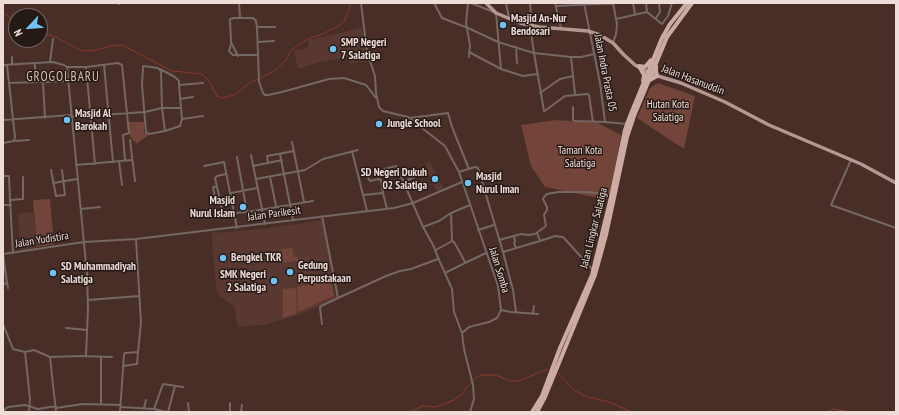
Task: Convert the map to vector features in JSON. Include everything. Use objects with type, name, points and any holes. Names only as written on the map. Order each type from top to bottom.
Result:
[{"type":"highway","name":"Jalan Lingkar Salatiga","points":[[537,412],[546,397],[596,275],[627,124],[650,73],[665,33],[687,3]]},
{"type":"highway","name":"Jalan Lingkar Salatiga","points":[[657,55],[670,32],[692,3]]},
{"type":"highway","points":[[639,66],[643,67],[648,65],[657,55]]},
{"type":"highway","points":[[644,87],[651,79],[658,76],[656,70],[657,55]]},
{"type":"highway","points":[[639,66],[644,75],[644,87]]},
{"type":"highway","name":"Jalan Lingkar Salatiga","points":[[532,412],[544,390],[593,270],[627,137],[644,87]]},
{"type":"main road","name":"Jalan Hasanuddin","points":[[486,3],[496,13],[531,26],[588,30],[600,35],[613,43],[624,55],[650,73],[681,83],[725,102],[769,125],[851,159],[896,183]]},
{"type":"street","points":[[239,3],[240,18]]},
{"type":"street","points":[[361,3],[367,52],[374,71],[379,107],[382,111],[405,115],[410,118],[448,113],[469,169]]},
{"type":"street","points":[[434,3],[442,18],[498,42],[534,53],[571,58],[594,54]]},
{"type":"street","points":[[469,57],[468,28],[466,23],[470,3],[496,13],[501,69]]},
{"type":"street","points":[[506,3],[509,19]]},
{"type":"street","points":[[530,3],[534,53],[544,110],[565,96],[587,94],[589,95],[593,122]]},
{"type":"street","points":[[561,28],[555,4],[619,3]]},
{"type":"street","points":[[633,3],[635,14]]},
{"type":"street","points":[[646,3],[647,12]]},
{"type":"street","points":[[656,18],[660,12],[659,3]]},
{"type":"street","points":[[616,19],[647,12],[656,18],[661,24],[668,16],[672,3]]},
{"type":"street","name":"Jalan Indra Prasta 05","points":[[584,4],[588,30],[600,83],[605,122],[627,124]]},
{"type":"street","points":[[613,4],[616,19],[616,34],[613,43]]},
{"type":"street","points":[[258,55],[238,56],[230,53],[230,19],[253,18],[256,21],[258,42],[259,82],[265,95],[329,79],[344,78],[366,85],[377,99]]},
{"type":"street","points":[[257,27],[275,27]]},
{"type":"street","points":[[50,62],[53,39]]},
{"type":"street","points":[[258,42],[274,41]]},
{"type":"street","points":[[231,42],[238,56]]},
{"type":"street","points":[[516,47],[517,63]]},
{"type":"street","points":[[469,52],[501,69],[523,76],[537,74]]},
{"type":"street","points":[[12,56],[12,65]]},
{"type":"street","points":[[571,58],[575,94]]},
{"type":"street","points":[[3,65],[50,62],[67,67],[86,67],[118,63],[122,64],[128,133],[123,135],[125,160]]},
{"type":"street","points":[[35,63],[35,82]]},
{"type":"street","points":[[7,65],[14,118],[14,142]]},
{"type":"street","points":[[104,65],[113,162]]},
{"type":"street","points":[[143,66],[160,69],[176,77],[179,81],[179,85],[182,125],[165,132],[147,133],[142,85],[143,66]]},
{"type":"street","points":[[67,67],[84,242],[88,300],[86,356]]},
{"type":"street","points":[[86,67],[95,164]]},
{"type":"street","points":[[160,69],[165,132]]},
{"type":"street","points":[[540,93],[560,79],[573,76]]},
{"type":"street","points":[[9,83],[69,81]]},
{"type":"street","points":[[43,82],[45,118]]},
{"type":"street","points":[[179,85],[203,83]]},
{"type":"street","points":[[180,98],[193,97]]},
{"type":"street","points":[[573,107],[574,121],[605,122]]},
{"type":"street","points":[[3,120],[14,118],[71,116],[90,117],[145,112],[162,108],[181,108]]},
{"type":"street","points":[[182,119],[203,116]]},
{"type":"street","name":"Jalan Somba","points":[[410,118],[444,144],[459,172],[498,286],[501,310],[495,319],[470,327],[462,333]]},
{"type":"street","points":[[3,143],[29,140]]},
{"type":"street","points":[[130,140],[135,181]]},
{"type":"street","points":[[292,142],[304,202]]},
{"type":"street","points":[[268,163],[267,156],[294,150]]},
{"type":"street","points":[[256,179],[298,172],[305,170],[323,159],[358,150]]},
{"type":"street","points":[[352,151],[367,211]]},
{"type":"street","points":[[280,154],[293,220]]},
{"type":"street","points":[[251,155],[264,224]]},
{"type":"street","points":[[237,157],[248,212]]},
{"type":"street","points":[[851,159],[831,205],[896,228]]},
{"type":"street","points":[[76,165],[132,160]]},
{"type":"street","points":[[253,166],[282,160]]},
{"type":"street","points":[[119,161],[122,185]]},
{"type":"street","points":[[204,166],[224,162],[237,228]]},
{"type":"street","points":[[359,176],[396,166],[423,227],[436,250],[438,259],[452,289],[454,312],[462,333],[464,349],[473,385],[474,399],[470,412]]},
{"type":"street","points":[[459,172],[475,167],[478,168],[503,252],[511,283],[516,312]]},
{"type":"street","points":[[51,170],[56,196],[64,196],[66,193],[62,170]]},
{"type":"street","points":[[226,174],[215,178],[223,213],[248,212],[276,206],[313,201]]},
{"type":"street","points":[[366,174],[370,180],[380,180],[387,209]]},
{"type":"street","points":[[404,182],[420,174]]},
{"type":"street","points":[[3,176],[9,176],[13,253]]},
{"type":"street","points":[[10,200],[23,199],[23,176]]},
{"type":"street","points":[[270,177],[276,206]]},
{"type":"street","points":[[53,183],[77,179]]},
{"type":"street","name":"Jalan Parikesit","points":[[84,242],[136,239],[237,228],[322,216],[387,209],[413,203],[462,182]]},
{"type":"street","points":[[216,186],[213,186],[216,203]]},
{"type":"street","points":[[231,193],[257,188]]},
{"type":"street","points":[[499,240],[523,234],[529,235],[537,233],[546,226],[544,215],[547,207],[543,199],[545,195],[558,192],[613,194]]},
{"type":"street","points":[[364,195],[384,193]]},
{"type":"street","points":[[210,204],[220,202]]},
{"type":"street","points":[[3,205],[10,205]]},
{"type":"street","points":[[423,227],[439,221],[451,213],[470,205]]},
{"type":"street","points":[[80,209],[100,207]]},
{"type":"street","points":[[451,213],[452,242],[455,243],[465,263]]},
{"type":"street","points":[[322,216],[338,298]]},
{"type":"street","points":[[478,230],[495,225]]},
{"type":"street","points":[[537,233],[540,240]]},
{"type":"street","points":[[514,236],[516,248]]},
{"type":"street","points":[[503,252],[555,236],[563,237],[593,270]]},
{"type":"street","points":[[123,366],[137,364],[142,323],[136,239]]},
{"type":"street","name":"Jalan Yudistira","points":[[3,254],[84,242]]},
{"type":"street","points":[[436,250],[452,242]]},
{"type":"street","points":[[445,273],[486,253]]},
{"type":"street","points":[[3,254],[8,288]]},
{"type":"street","points":[[322,324],[321,306],[386,276],[438,259]]},
{"type":"street","points":[[3,284],[7,283]]},
{"type":"street","points":[[498,286],[511,283]]},
{"type":"street","points":[[88,300],[139,296]]},
{"type":"street","points":[[533,313],[534,306]]},
{"type":"street","points":[[501,310],[538,314]]},
{"type":"street","points":[[3,324],[13,349],[25,352],[34,350],[50,357],[112,357]]},
{"type":"street","points":[[66,328],[87,330]]},
{"type":"street","points":[[25,352],[30,399],[29,412]]},
{"type":"street","points":[[120,412],[124,354],[138,352]]},
{"type":"street","points":[[50,357],[56,412]]},
{"type":"street","points":[[101,357],[101,404]]},
{"type":"street","points":[[154,409],[163,385],[183,387]]},
{"type":"street","points":[[4,412],[8,407],[26,405],[38,409],[79,404],[101,404],[154,409],[167,412],[175,386]]},
{"type":"street","points":[[144,408],[146,400]]},
{"type":"street","points":[[188,403],[189,412]]},
{"type":"street","points":[[230,403],[230,412]]},
{"type":"street","points":[[241,412],[242,405]]},
{"type":"shaded area","name":"SMP Negeri 7 Salatiga","points":[[362,28],[366,55],[369,61],[350,63],[348,57],[316,63],[298,69],[294,51],[308,48],[309,40]]},
{"type":"shaded area","name":"SD Negeri Dukuh 02 Salatiga","points":[[430,161],[444,189],[437,192],[426,170],[428,169],[425,164]]},
{"type":"shaded area","points":[[33,212],[37,247],[21,250],[18,214]]},
{"type":"shaded area","name":"SMK Negeri 2 Salatiga","points":[[323,220],[336,299],[298,315],[263,325],[238,327],[234,306],[217,294],[212,233],[263,229]]},
{"type":"green space","name":"Hutan Kota Salatiga","points":[[658,83],[695,96],[684,149],[637,118],[650,88]]},
{"type":"green space","name":"Taman Kota Salatiga","points":[[556,120],[598,123],[621,135],[609,200],[545,187],[531,166],[521,125]]},
{"type":"green space","points":[[128,122],[144,122],[144,132],[149,135],[136,144],[129,134]]},
{"type":"green space","points":[[50,199],[54,244],[37,247],[33,200]]},
{"type":"green space","points":[[292,248],[294,257],[298,257],[298,261],[283,263],[281,249]]},
{"type":"green space","points":[[331,279],[334,296],[298,312],[297,287]]},
{"type":"green space","points":[[296,288],[297,313],[283,318],[283,289]]},
{"type":"waterway","points":[[48,35],[56,37],[80,50],[85,51],[122,45],[172,71],[202,74],[209,81],[217,96],[222,98],[234,95],[251,82],[273,72],[287,59],[290,51],[308,39],[323,34],[340,25],[345,20],[351,3]]},
{"type":"waterway","points":[[3,12],[8,16]]},
{"type":"waterway","points":[[410,412],[422,406],[436,407],[454,400],[462,394],[477,377],[481,375],[496,375],[510,381],[518,381],[548,369]]},
{"type":"waterway","points":[[558,373],[574,390],[587,397],[606,401],[632,412],[637,412]]},
{"type":"waterway","points":[[827,412],[833,409],[850,412]]},
{"type":"place","name":"Masjid An-Nur Bendosari","points":[[503,25]]},
{"type":"place","name":"SMP Negeri 7 Salatiga","points":[[333,49]]},
{"type":"place","name":"Masjid Al Barokah","points":[[67,120]]},
{"type":"place","name":"Jungle School","points":[[379,124]]},
{"type":"place","name":"SD Negeri Dukuh 02 Salatiga","points":[[435,179]]},
{"type":"place","name":"Masjid Nurul Iman","points":[[468,183]]},
{"type":"place","name":"Masjid Nurul Islam","points":[[243,207]]},
{"type":"place","name":"Bengkel TKR","points":[[223,258]]},
{"type":"place","name":"Gedung Perpustakaan","points":[[290,272]]},
{"type":"place","name":"SD Muhammadiyah Salatiga","points":[[53,273]]},
{"type":"place","name":"SMK Negeri 2 Salatiga","points":[[274,281]]},
{"type":"district","name":"GROGOLBARU","points":[[63,77]]}]
